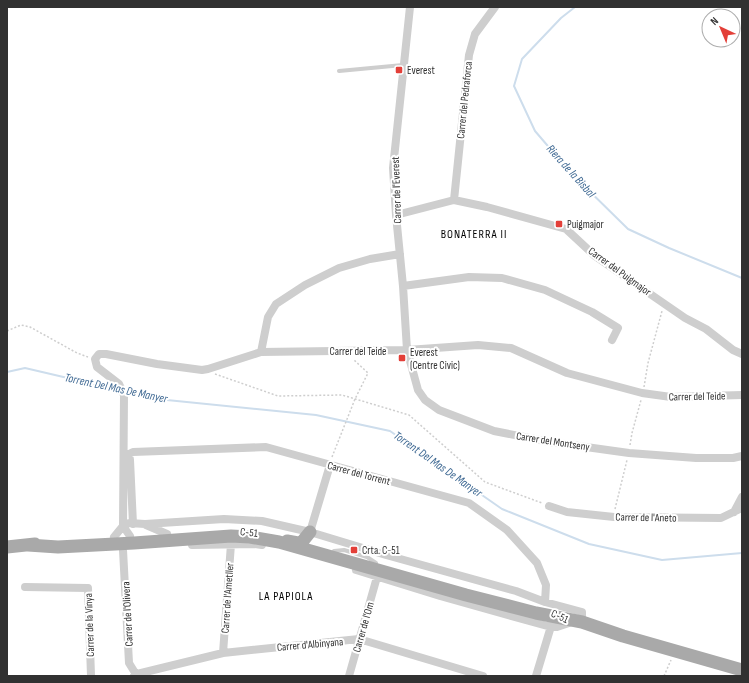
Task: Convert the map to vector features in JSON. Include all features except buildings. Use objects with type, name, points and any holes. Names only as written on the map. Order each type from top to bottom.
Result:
[{"type":"main road","name":"C-51","points":[[7,546],[114,537],[129,529],[134,539],[170,537],[207,541],[231,536],[235,540],[250,537],[279,542],[466,595],[552,622],[579,618]]},
{"type":"main road","name":"C-51","points":[[28,545],[58,547],[231,530],[255,531],[283,537],[306,537],[378,570],[387,570],[433,583],[444,583],[492,596],[514,596],[542,605],[555,612],[579,618],[623,636],[742,670]]},
{"type":"main road","points":[[235,540],[249,534],[298,543],[306,537]]},
{"type":"main road","points":[[514,596],[523,606],[549,614],[552,622]]},
{"type":"street","name":"Carrer de l'Everest","points":[[406,350],[403,286],[393,168],[410,7]]},
{"type":"street","name":"Carrer del Pedraforca","points":[[454,200],[469,55],[475,34],[495,7]]},
{"type":"street","name":"Carrer del Puigmajor","points":[[396,215],[454,200],[487,207],[566,228],[595,256],[685,318],[706,329],[732,350],[742,354]]},
{"type":"street","points":[[261,352],[268,317],[276,304],[304,285],[339,268],[370,259],[400,254]]},
{"type":"street","points":[[403,286],[469,277],[502,278],[545,290],[592,312],[618,328],[612,340]]},
{"type":"street","name":"Carrer del Teide","points":[[95,359],[99,354],[106,354],[157,364],[202,370],[261,352],[406,350],[478,345],[511,348],[567,373],[642,393],[671,398],[742,395]]},
{"type":"street","name":"Carrer del Montseny","points":[[406,350],[418,390],[425,400],[439,410],[494,431],[550,442],[629,453],[696,458],[733,458],[742,456]]},
{"type":"street","points":[[95,359],[97,367],[120,386],[124,395],[124,463],[129,529]]},
{"type":"street","points":[[124,446],[131,453],[129,529]]},
{"type":"street","name":"Carrer del Torrent","points":[[131,453],[266,447],[469,503],[507,530],[537,563],[546,585],[542,605]]},
{"type":"street","points":[[124,463],[131,453]]},
{"type":"street","points":[[306,537],[330,465]]},
{"type":"street","points":[[734,512],[742,497]]},
{"type":"street","name":"Carrer de l'Aneto","points":[[549,506],[567,512],[614,517],[721,518],[742,508]]},
{"type":"street","points":[[129,529],[145,524],[224,519],[262,521],[306,537],[386,555],[514,596]]},
{"type":"street","points":[[145,524],[170,537]]},
{"type":"street","name":"Carrer de l'Ametller","points":[[224,652],[235,540]]},
{"type":"street","points":[[28,545],[58,551],[123,550],[183,545],[207,541]]},
{"type":"street","name":"Carrer de l'Olivera","points":[[123,550],[130,663],[136,676]]},
{"type":"street","name":"Carrer de l'Om","points":[[349,676],[378,570]]},
{"type":"street","name":"Carrer de la Vinya","points":[[25,588],[88,588],[91,676]]},
{"type":"street","points":[[536,676],[552,622]]},
{"type":"street","name":"Carrer d'Albinyana","points":[[136,676],[224,652],[359,639],[483,676]]},
{"type":"lane","points":[[339,71],[403,65]]},
{"type":"path","points":[[614,517],[648,363],[664,303]]},
{"type":"path","points":[[7,331],[21,325],[30,327],[77,353],[95,359]]},
{"type":"path","points":[[330,465],[355,399],[368,373],[344,351]]},
{"type":"path","points":[[202,370],[278,396],[342,395],[409,415],[485,482],[549,506]]},
{"type":"path","points":[[664,676],[676,650]]},
{"type":"waterway","name":"Riera de la Bisbal","points":[[575,7],[561,18],[522,59],[514,86],[535,131],[571,173],[628,229],[669,248],[742,278]]},
{"type":"waterway","name":"Torrent Del Mas De Manyer","points":[[7,372],[25,368],[119,390]]},
{"type":"waterway","name":"Torrent Del Mas De Manyer","points":[[125,391],[157,399],[316,415],[390,431],[502,509],[589,544],[662,560],[742,553]]},
{"type":"place","name":"Everest","points":[[399,70]]},
{"type":"place","name":"Puigmajor","points":[[559,224]]},
{"type":"place","name":"Everest (Centre Civic)","points":[[402,358]]},
{"type":"place","name":"Crta. C-51","points":[[354,550]]},
{"type":"district","name":"BONATERRA II","points":[[474,234]]},
{"type":"district","name":"LA PAPIOLA","points":[[286,596]]}]
